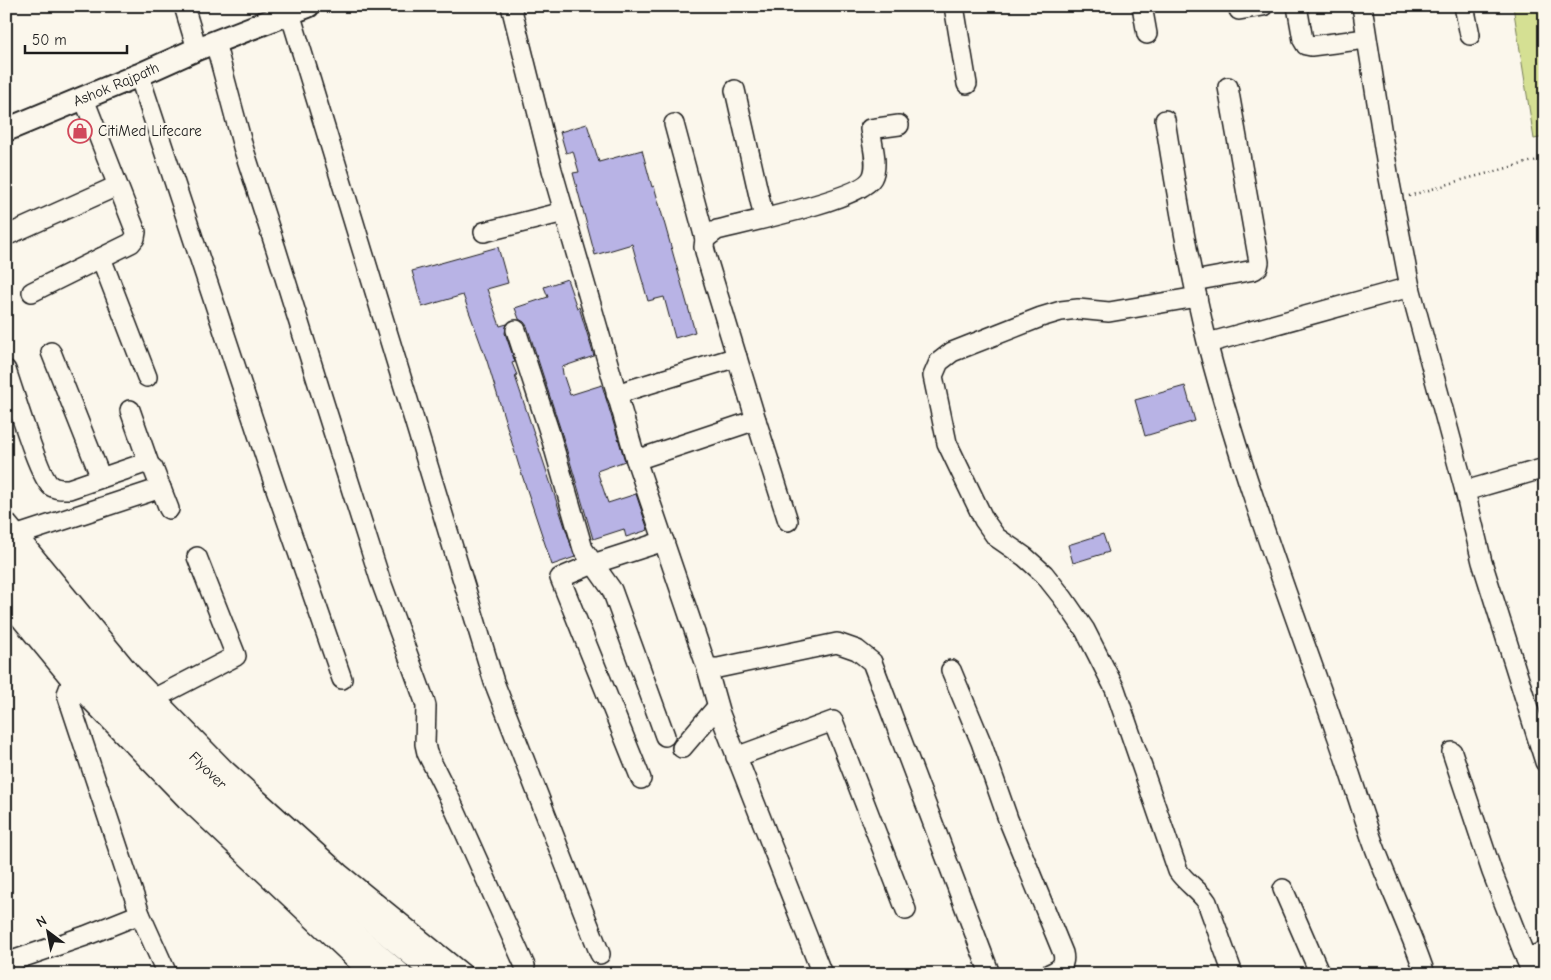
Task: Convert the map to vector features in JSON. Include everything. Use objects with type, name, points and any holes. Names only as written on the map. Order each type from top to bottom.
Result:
[{"type":"main road","name":"Ashok Rajpath","points":[[6,130],[140,76],[266,6]]},
{"type":"main road","name":"Ashok Rajpath","points":[[6,114],[202,42],[299,10]]},
{"type":"main road","name":"Flyover","points":[[12,533],[68,621],[145,706],[217,779],[303,861],[395,942],[436,974]]},
{"type":"main road","name":"Flyover","points":[[6,572],[51,629],[201,790],[291,877],[400,974]]},
{"type":"street","points":[[184,6],[202,42],[242,147],[380,578],[424,699],[426,706],[425,744],[427,753],[450,799],[525,966]]},
{"type":"street","points":[[511,6],[552,170],[636,460],[736,757],[822,974]]},
{"type":"street","points":[[954,6],[968,84]]},
{"type":"street","points":[[1142,6],[1147,34]]},
{"type":"street","points":[[1239,10],[1263,6]]},
{"type":"street","points":[[1297,6],[1303,40],[1306,45],[1366,39]]},
{"type":"street","points":[[1362,6],[1388,173],[1395,200],[1410,287],[1465,491],[1482,562],[1545,762]]},
{"type":"street","points":[[1464,6],[1470,35]]},
{"type":"street","points":[[299,10],[494,682],[600,954]]},
{"type":"street","points":[[140,76],[274,483],[342,679]]},
{"type":"street","points":[[1228,87],[1259,262],[1258,267],[1254,270],[1195,289],[1109,312],[1078,309],[1061,311],[952,352],[939,362],[933,376],[947,443],[984,520],[996,536],[1025,557],[1044,574],[1085,630],[1115,689],[1178,871],[1184,880],[1200,892],[1207,902],[1233,974]]},
{"type":"street","points":[[735,90],[764,218]]},
{"type":"street","points":[[32,292],[131,243],[135,238],[136,232],[84,99]]},
{"type":"street","points":[[1165,120],[1195,289],[1232,427],[1288,598],[1339,740],[1372,842],[1425,974]]},
{"type":"street","points":[[674,124],[705,239],[704,247],[707,258],[788,521]]},
{"type":"street","points":[[705,239],[717,230],[836,199],[857,191],[871,181],[875,172],[870,129],[899,125]]},
{"type":"street","points":[[10,234],[118,186]]},
{"type":"street","points":[[484,232],[564,212]]},
{"type":"street","points":[[101,258],[147,377]]},
{"type":"street","points":[[1208,343],[1410,287]]},
{"type":"street","points":[[516,330],[550,434],[583,549],[612,590],[665,736]]},
{"type":"street","points":[[52,352],[100,478]]},
{"type":"street","points":[[616,394],[737,357]]},
{"type":"street","points":[[6,370],[40,469],[49,485],[59,490],[69,488],[145,463],[149,464]]},
{"type":"street","points":[[130,410],[149,464],[153,468],[169,509]]},
{"type":"street","points":[[636,460],[756,420]]},
{"type":"street","points":[[1465,491],[1545,468]]},
{"type":"street","points":[[12,533],[161,488]]},
{"type":"street","points":[[6,511],[12,533],[130,673],[224,769],[331,866],[463,974]]},
{"type":"street","points":[[641,779],[560,578],[593,564],[664,541]]},
{"type":"street","points":[[155,698],[236,656],[197,557]]},
{"type":"street","points":[[6,601],[72,681],[186,799],[371,974]]},
{"type":"street","points":[[707,668],[718,668],[837,643],[858,650],[872,662],[990,974]]},
{"type":"street","points":[[951,670],[1063,953],[1065,960],[1062,966],[1049,974]]},
{"type":"street","points":[[72,681],[67,694],[140,914],[167,974]]},
{"type":"street","points":[[682,748],[718,707]]},
{"type":"street","points":[[736,757],[833,721],[906,910]]},
{"type":"street","points":[[1452,752],[1492,872],[1529,966],[1545,952]]},
{"type":"street","points":[[1284,889],[1320,974]]},
{"type":"street","points":[[6,963],[85,936],[140,914]]},
{"type":"path","points":[[1395,200],[1545,158]]},
{"type":"green space","points":[[1513,6],[1545,6],[1545,137],[1534,139]]},
{"type":"building","points":[[587,124],[599,162],[642,150],[695,332],[675,338],[664,297],[648,301],[632,244],[595,255],[573,173],[579,172],[573,151],[566,153],[560,132]]},
{"type":"building","points":[[498,247],[508,283],[487,289],[500,326],[507,324],[505,333],[515,362],[512,363],[517,375],[515,376],[575,557],[552,565],[487,361],[463,295],[422,307],[412,271]]},
{"type":"building","points":[[567,279],[577,308],[579,307],[594,356],[562,367],[563,374],[570,395],[602,385],[625,461],[597,471],[608,503],[636,494],[648,530],[626,537],[624,529],[593,539],[527,326],[519,319],[515,308],[548,297],[544,287]]},
{"type":"building","points":[[1185,386],[1195,421],[1145,436],[1135,400]]},
{"type":"building","points":[[1103,534],[1109,552],[1073,563],[1068,545]]},
{"type":"place","name":"CitiMed Lifecare","points":[[80,131]]}]
